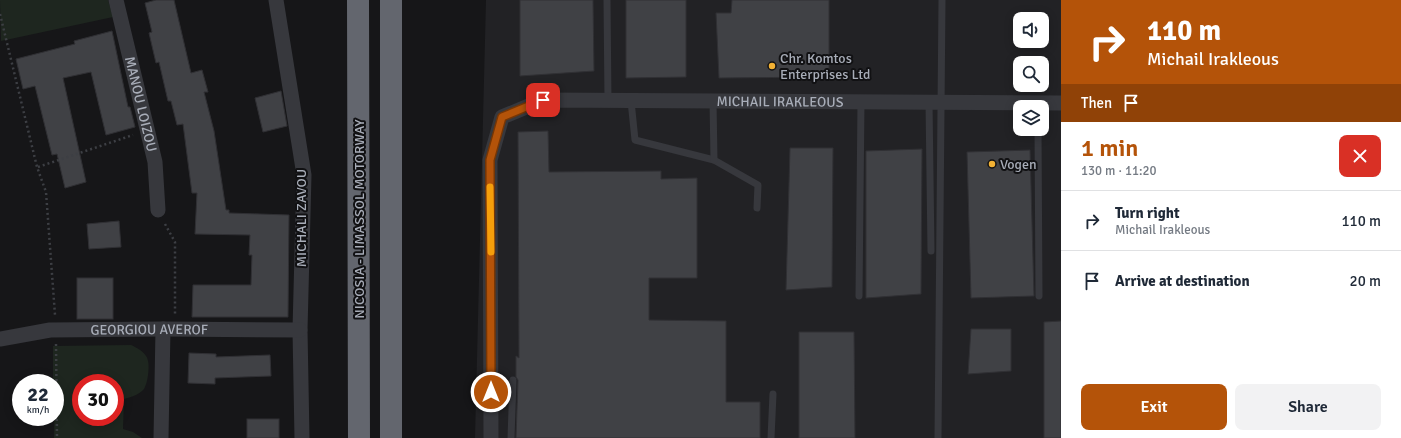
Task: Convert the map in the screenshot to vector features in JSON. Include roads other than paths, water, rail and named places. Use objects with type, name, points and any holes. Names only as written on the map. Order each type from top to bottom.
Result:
[{"type":"highway","name":"NICOSIA - LIMASSOL MOTORWAY","points":[[358,0],[359,438]]},
{"type":"highway","points":[[391,0],[392,438]]},
{"type":"street","name":"MANOU LOIZOU","points":[[116,0],[155,162],[158,210]]},
{"type":"street","name":"MICHALI ZAVOU","points":[[276,0],[304,175],[300,330],[302,438]]},
{"type":"street","name":"MICHAIL IRAKLEOUS","points":[[491,438],[490,160],[502,117],[543,100],[935,102],[1013,104]]},
{"type":"street","name":"MICHAIL IRAKLEOUS","points":[[1049,104],[1061,102]]},
{"type":"street","points":[[161,438],[170,329]]},
{"type":"street","name":"GEORGIOU AVEROF","points":[[0,339],[56,330],[300,330]]},
{"type":"lane","points":[[607,0],[608,101]]},
{"type":"lane","points":[[931,251],[935,102],[942,0]]},
{"type":"lane","points":[[631,101],[635,140],[714,160],[758,185],[757,208]]},
{"type":"lane","points":[[713,101],[714,160]]},
{"type":"lane","points":[[859,296],[862,102]]},
{"type":"lane","points":[[935,102],[938,438]]},
{"type":"lane","points":[[1038,136],[1039,296]]},
{"type":"lane","points":[[510,438],[513,380]]},
{"type":"lane","points":[[771,438],[773,394]]},
{"type":"place","name":"Chr. Komtos Enterprises Ltd","points":[[772,66]]},
{"type":"place","name":"Vogen","points":[[992,164]]}]
